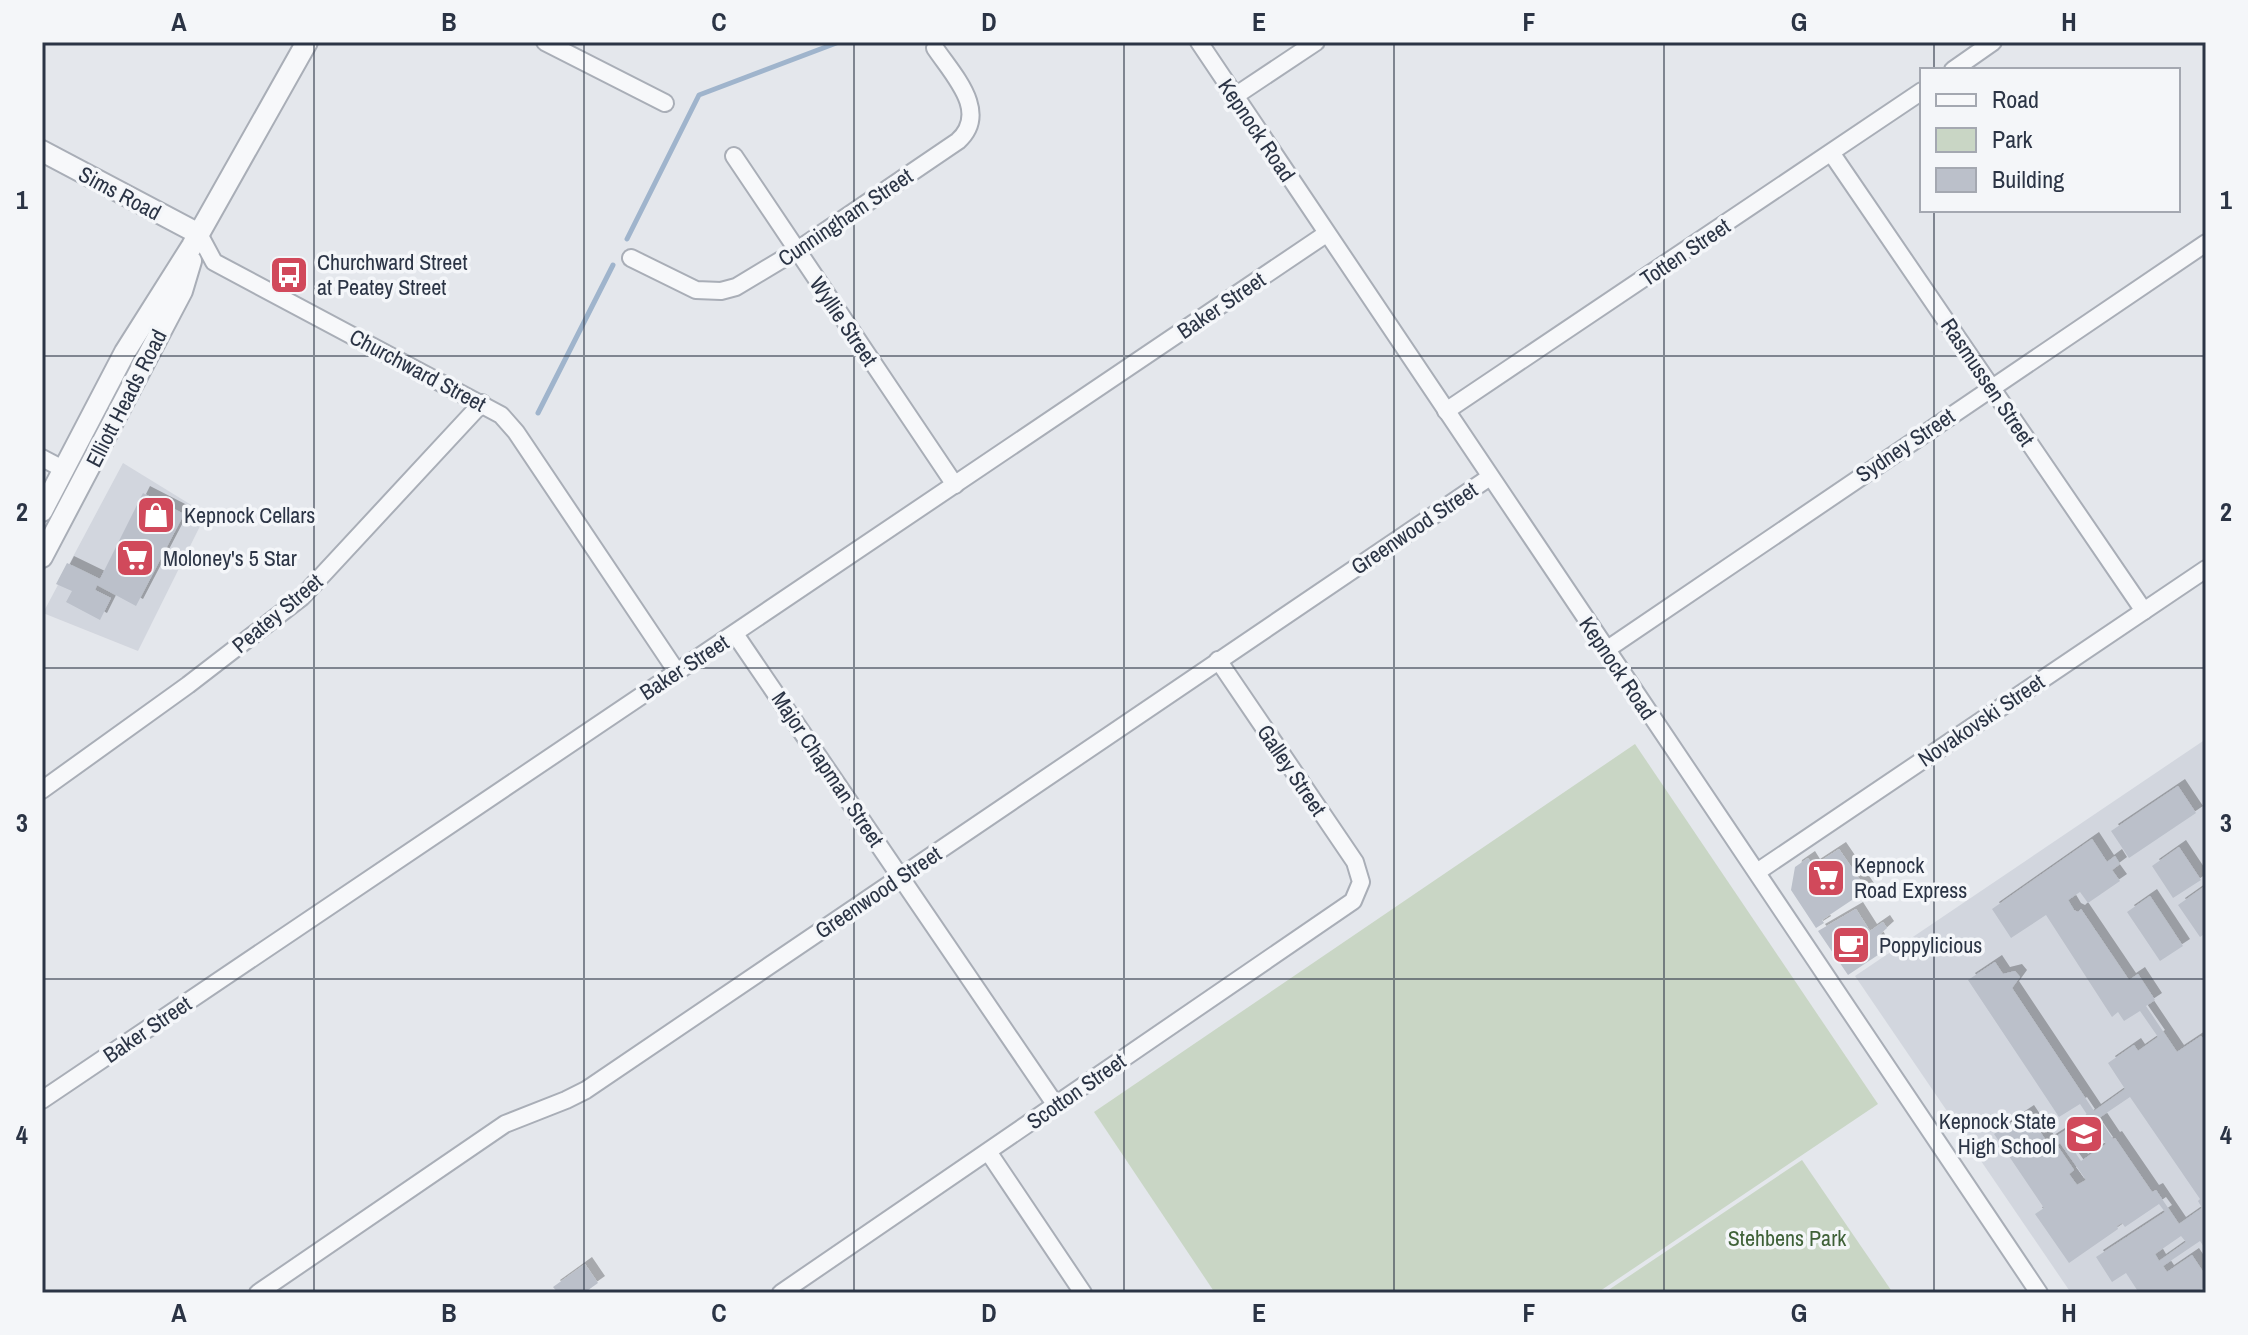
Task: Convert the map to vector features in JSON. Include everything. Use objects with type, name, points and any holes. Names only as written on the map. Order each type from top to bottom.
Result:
[{"type":"street","name":"Elliott Heads Road","points":[[42,511],[125,352],[199,234],[307,42]]},
{"type":"street","points":[[545,42],[665,103]]},
{"type":"street","name":"Kepnock Road","points":[[1199,42],[2039,1293]]},
{"type":"street","points":[[1235,96],[1316,42]]},
{"type":"street","points":[[1956,68],[1993,42]]},
{"type":"street","name":"Cunningham Street","points":[[631,258],[696,290],[722,299],[958,141],[978,117],[935,48]]},
{"type":"street","name":"Totten Street","points":[[1446,411],[1920,92]]},
{"type":"street","name":"Sims Road","points":[[42,151],[199,234]]},
{"type":"street","name":"Rasmussen Street","points":[[1832,154],[2144,611]]},
{"type":"street","name":"Wyllie Street","points":[[734,156],[955,485]]},
{"type":"street","name":"Elliott Heads Road","points":[[42,557],[182,291],[199,234]]},
{"type":"street","name":"Churchward Street","points":[[199,234],[214,262],[501,415],[516,432],[677,672]]},
{"type":"street","name":"Baker Street","points":[[42,1100],[1326,234]]},
{"type":"street","name":"Sydney Street","points":[[1606,650],[2206,243]]},
{"type":"street","name":"Peatey Street","points":[[42,790],[188,685],[302,597],[482,403]]},
{"type":"street","points":[[42,458],[65,470]]},
{"type":"street","name":"Greenwood Street","points":[[258,1293],[505,1124],[586,1090],[1490,477]]},
{"type":"street","name":"Novakovski Street","points":[[1757,872],[2206,569]]},
{"type":"street","name":"Major Chapman Street","points":[[735,634],[1055,1104]]},
{"type":"street","name":"Galley Street","points":[[1218,660],[1355,862],[1361,882]]},
{"type":"street","name":"Scotton Street","points":[[781,1293],[1344,907],[1358,893],[1361,882]]},
{"type":"street","points":[[989,1153],[1083,1293]]},
{"type":"shaded area","points":[[123,463],[206,514],[138,651],[43,613]]},
{"type":"shaded area","name":"Kepnock State High School","points":[[2206,739],[2206,1293],[2071,1293],[1855,976]]},
{"type":"green space","points":[[1635,744],[1878,1104],[1597,1293],[1215,1293],[1094,1112]]},
{"type":"green space","name":"Stehbens Park","points":[[1802,1160],[1893,1293],[1604,1293]]},
{"type":"building","points":[[143,493],[184,514],[136,606],[97,585],[95,590],[111,598],[100,620],[66,602],[72,591],[56,584],[67,563],[100,579]]},
{"type":"building","points":[[2178,786],[2196,813],[2129,858],[2111,831]]},
{"type":"building","points":[[2092,839],[2107,862],[2115,856],[2120,864],[2112,870],[2120,881],[2088,903],[2080,892],[2068,900],[2074,910],[2078,912],[2081,909],[2129,980],[2138,974],[2155,1000],[2146,1006],[2177,1052],[2201,1036],[2206,1036],[2206,1250],[2200,1241],[2163,1266],[2167,1272],[2192,1255],[2206,1276],[2206,1286],[2195,1293],[2139,1293],[2126,1273],[2112,1282],[2096,1257],[2165,1212],[2159,1204],[2125,1227],[2122,1223],[2117,1226],[2118,1229],[2069,1263],[2035,1214],[2044,1208],[1994,1134],[2027,1112],[2047,1142],[2088,1116],[2080,1104],[2059,1117],[1968,980],[1995,962],[2003,974],[2015,971],[2020,977],[2012,988],[2094,1111],[2125,1089],[2108,1063],[2134,1045],[2138,1051],[2158,1037],[2140,1011],[2124,1021],[2118,1012],[2112,1017],[2046,915],[2011,938],[1992,909]],"holes":[[[2130,1097],[2200,1199],[2202,1208],[2179,1224],[2099,1118]],[[2091,1122],[2106,1144],[2081,1161],[2066,1139]],[[2060,1143],[2086,1180],[2077,1185],[2069,1174],[2074,1170],[2057,1145]],[[2181,1236],[2186,1242],[2159,1261],[2155,1254]]]},
{"type":"building","points":[[2179,847],[2201,880],[2173,898],[2152,866]]},
{"type":"building","name":"Kepnock Road Express","points":[[1839,849],[1867,890],[1822,920],[1824,923],[1816,928],[1791,890],[1795,867],[1808,858],[1813,866]]},
{"type":"building","points":[[2205,886],[2206,933],[2200,937],[2178,905]]},
{"type":"building","points":[[2150,896],[2183,946],[2160,961],[2127,912]]},
{"type":"building","points":[[1856,909],[1870,931],[1883,922],[1887,928],[1876,938],[1884,951],[1848,975],[1818,931]]},
{"type":"building","points":[[585,1264],[598,1283],[584,1293],[558,1293],[553,1287]]},
{"type":"waterway","points":[[627,239],[699,95],[839,42]]},
{"type":"waterway","points":[[538,413],[613,265]]},
{"type":"place","name":"Churchward Street at Peatey Street","points":[[289,275]]},
{"type":"place","name":"Kepnock Cellars","points":[[156,515]]},
{"type":"place","name":"Moloney's 5 Star","points":[[135,558]]},
{"type":"place","name":"Kepnock Road Express","points":[[1826,878]]},
{"type":"place","name":"Poppylicious","points":[[1851,945]]},
{"type":"place","name":"Kepnock State High School","points":[[2084,1134]]}]
